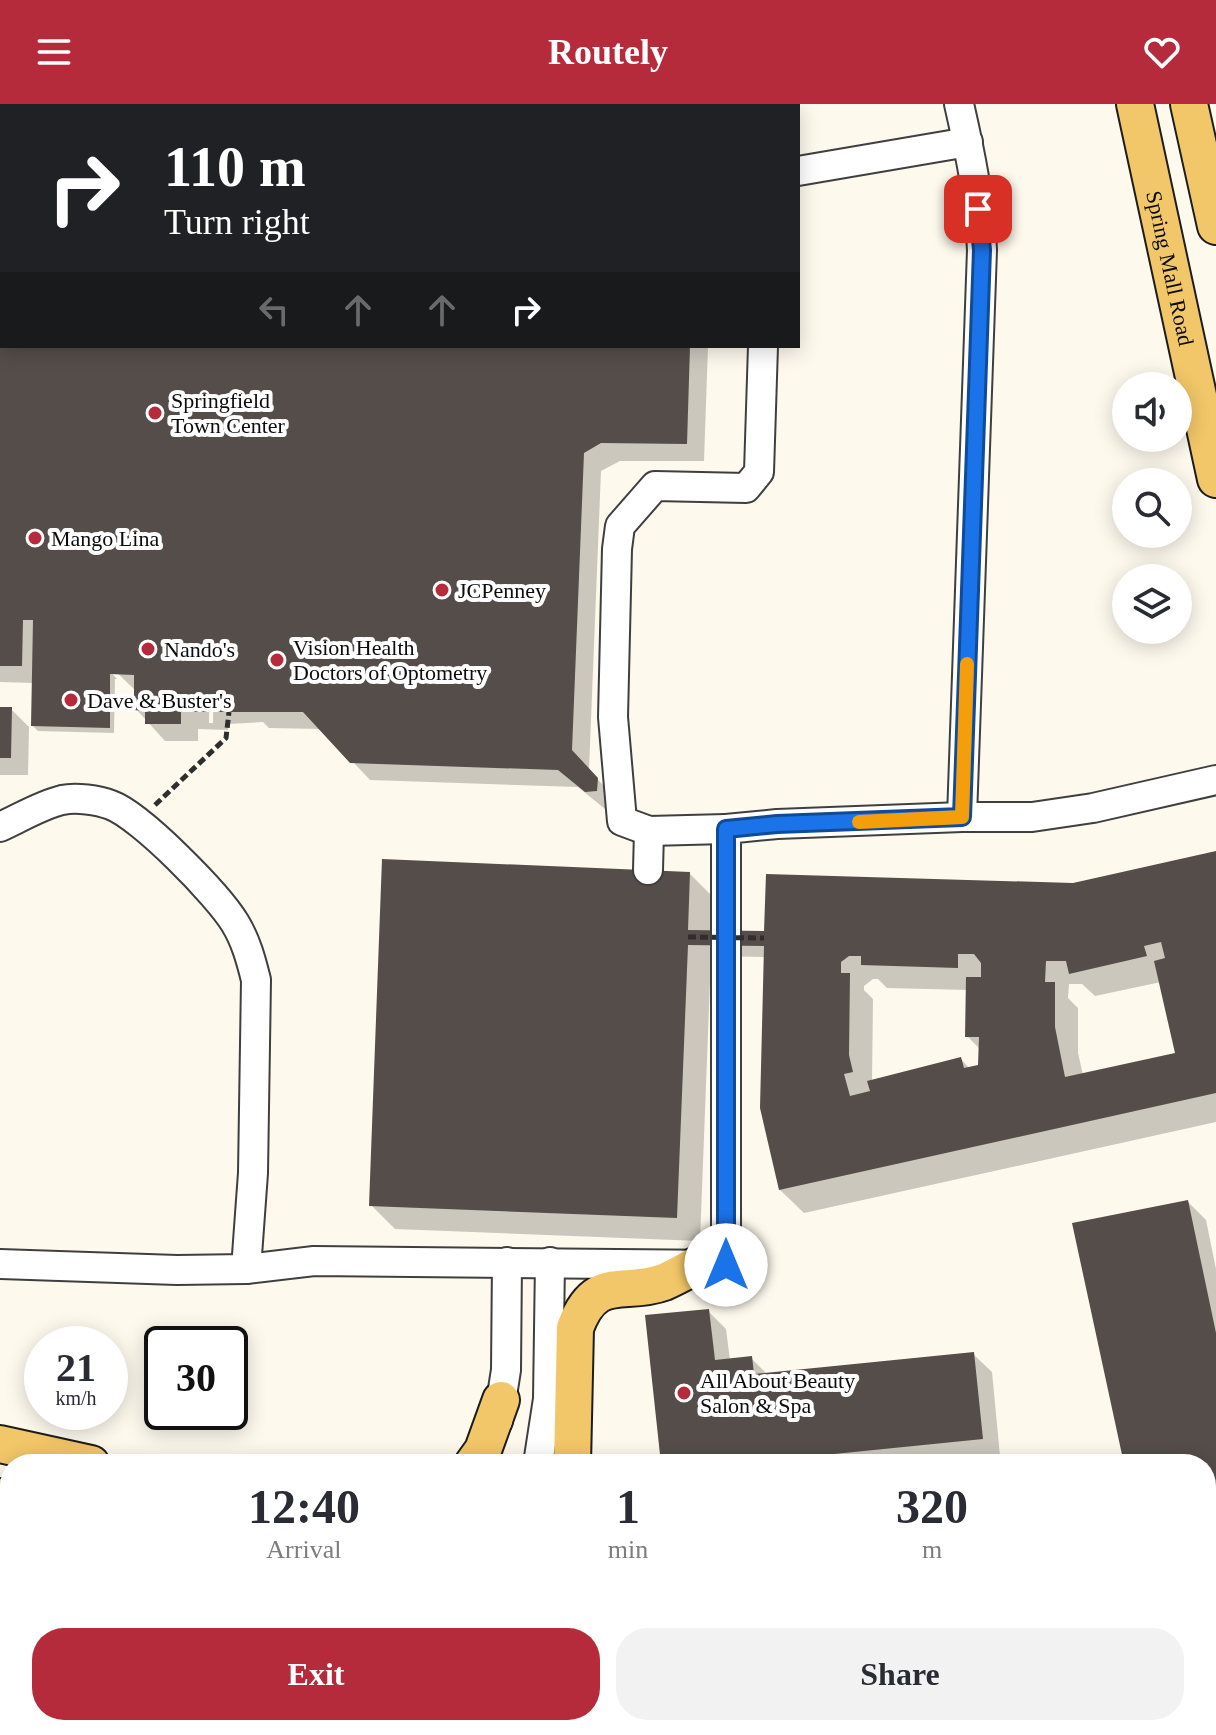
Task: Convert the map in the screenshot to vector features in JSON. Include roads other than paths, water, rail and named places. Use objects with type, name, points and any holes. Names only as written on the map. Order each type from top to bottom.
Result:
[{"type":"main road","name":"Spring Mall Road","points":[[1135,104],[1216,479]]},
{"type":"main road","points":[[1189,104],[1216,226]]},
{"type":"main road","points":[[572,1454],[575,1328],[582,1311],[597,1295],[626,1287],[662,1283],[699,1264]]},
{"type":"main road","points":[[480,1454],[501,1400]]},
{"type":"main road","points":[[0,1444],[46,1454]]},
{"type":"street","points":[[959,104],[968,142],[982,250],[962,817]]},
{"type":"street","points":[[800,171],[968,142]]},
{"type":"street","points":[[763,348],[759,472],[746,488],[655,486],[620,526],[613,717],[622,821],[649,831],[962,817],[994,819],[1062,813],[1216,780]]},
{"type":"street","points":[[0,827],[63,800],[90,800],[113,805],[138,822],[216,896],[235,923],[249,951],[256,980],[253,1173],[246,1269]]},
{"type":"street","points":[[0,1264],[177,1270],[246,1269],[314,1261],[726,1265],[726,829]]},
{"type":"street","points":[[648,870],[649,831]]},
{"type":"street","points":[[493,1454],[506,1370],[507,1262]]},
{"type":"street","points":[[540,1454],[548,1399],[550,1262]]},
{"type":"place","name":"Springfield Town Center","points":[[155,413]]},
{"type":"place","name":"Mango Lina","points":[[35,538]]},
{"type":"place","name":"JCPenney","points":[[442,590]]},
{"type":"place","name":"Nando's","points":[[148,649]]},
{"type":"place","name":"Vision Health Doctors of Optometry","points":[[277,660]]},
{"type":"place","name":"Dave & Buster's","points":[[71,700]]},
{"type":"place","name":"All About Beauty Salon & Spa","points":[[684,1393]]}]
